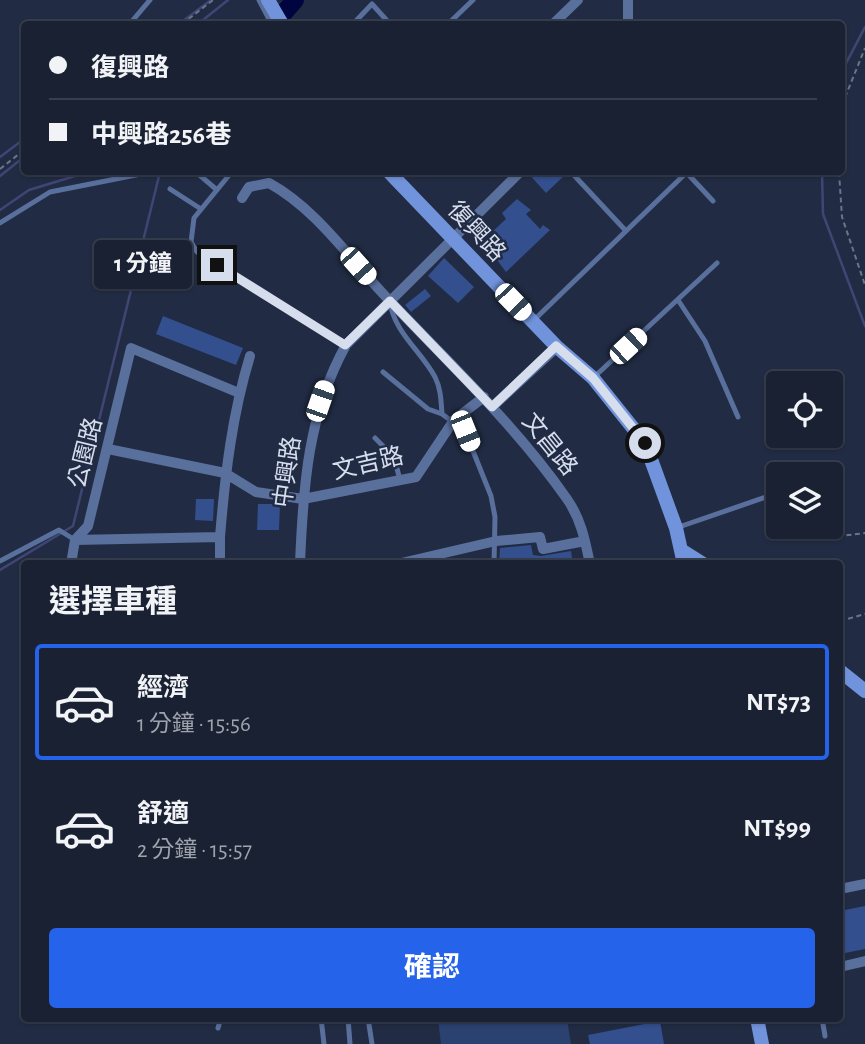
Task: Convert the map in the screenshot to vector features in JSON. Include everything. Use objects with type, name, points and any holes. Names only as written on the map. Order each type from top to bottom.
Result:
[{"type":"main road","points":[[271,6],[280,21]]},
{"type":"main road","name":"復興路","points":[[392,175],[452,241],[556,346],[593,378],[645,443],[677,528],[684,558]]},
{"type":"main road","points":[[843,673],[865,691]]},
{"type":"main road","points":[[758,1022],[762,1044]]},
{"type":"street","points":[[556,21],[578,0]]},
{"type":"street","points":[[628,0],[628,21]]},
{"type":"street","name":"中興路","points":[[300,560],[309,448],[320,401],[331,371],[345,345],[517,175]]},
{"type":"street","name":"文昌路","points":[[242,198],[249,187],[269,183],[295,197],[390,301],[484,397],[568,500],[583,528],[589,560]]},
{"type":"street","points":[[492,407],[556,346]]},
{"type":"street","name":"公園路","points":[[72,560],[75,540],[88,526],[131,348],[239,393]]},
{"type":"street","points":[[220,560],[225,473],[239,393],[250,356]]},
{"type":"street","name":"文吉路","points":[[108,449],[225,473],[256,492],[303,499],[416,477],[454,420],[484,397]]},
{"type":"street","points":[[75,540],[220,537]]},
{"type":"street","points":[[414,560],[496,541],[540,537],[542,548],[585,541]]},
{"type":"street","points":[[843,889],[865,884]]},
{"type":"street","points":[[843,966],[865,961]]},
{"type":"lane","points":[[133,20],[150,0]]},
{"type":"lane","points":[[259,0],[269,19],[267,21]]},
{"type":"lane","points":[[451,21],[473,0]]},
{"type":"lane","points":[[356,21],[372,4],[387,21]]},
{"type":"lane","points":[[0,223],[50,191],[136,175]]},
{"type":"lane","points":[[200,175],[217,190]]},
{"type":"lane","points":[[229,175],[194,218],[190,233],[191,242],[197,252],[345,345]]},
{"type":"lane","points":[[574,175],[626,231]]},
{"type":"lane","points":[[532,321],[684,175]]},
{"type":"lane","points":[[690,175],[713,201]]},
{"type":"lane","points":[[170,189],[201,209]]},
{"type":"lane","points":[[593,378],[717,263]]},
{"type":"lane","points":[[678,300],[705,341],[738,417]]},
{"type":"lane","points":[[390,301],[392,317],[434,376],[440,393],[442,414]]},
{"type":"lane","points":[[383,372],[428,409],[454,420],[465,431],[491,496],[496,541],[494,560]]},
{"type":"lane","points":[[375,438],[394,457],[400,480]]},
{"type":"lane","points":[[677,528],[766,497]]},
{"type":"lane","points":[[0,561],[59,530],[75,540]]},
{"type":"lane","points":[[218,1028],[220,1022]]},
{"type":"lane","points":[[321,1022],[324,1044]]},
{"type":"lane","points":[[348,1022],[350,1044]]},
{"type":"lane","points":[[369,1022],[372,1044]]},
{"type":"lane","points":[[823,1022],[825,1035]]},
{"type":"path","points":[[186,21],[213,0]]},
{"type":"path","points":[[845,98],[865,48]]},
{"type":"path","points":[[0,169],[21,152]]},
{"type":"path","points":[[839,175],[842,217],[865,285]]},
{"type":"path","points":[[843,536],[865,533]]},
{"type":"path","points":[[843,620],[865,614]]},
{"type":"shaded area","points":[[438,1022],[567,1022],[571,1044],[441,1044]]},
{"type":"building","points":[[530,175],[565,175],[546,193]]},
{"type":"building","points":[[517,199],[531,210],[526,214],[540,229],[543,225],[550,230],[506,272],[494,256],[499,251],[492,244],[497,239],[491,233],[506,219],[502,213]]},
{"type":"building","points":[[444,258],[474,287],[458,303],[428,276]]},
{"type":"building","points":[[425,289],[431,296],[411,312],[405,305]]},
{"type":"building","points":[[163,316],[243,348],[236,365],[156,334]]},
{"type":"building","points":[[196,499],[214,499],[213,521],[195,520]]},
{"type":"building","points":[[258,504],[280,504],[279,530],[257,530]]},
{"type":"building","points":[[531,545],[533,555],[541,556],[571,551],[572,560],[499,560],[500,548]]},
{"type":"building","points":[[865,906],[865,949],[843,953],[843,910]]},
{"type":"building","points":[[660,1022],[664,1044],[590,1044],[588,1035]]},
{"type":"waterway","points":[[183,21],[211,0]]},
{"type":"waterway","points":[[202,21],[228,0]]},
{"type":"waterway","points":[[277,21],[295,0]]},
{"type":"waterway","points":[[845,65],[865,27]]},
{"type":"waterway","points":[[0,157],[21,141]]},
{"type":"waterway","points":[[0,176],[21,159]]},
{"type":"waterway","points":[[0,210],[29,190],[78,175]]},
{"type":"waterway","points":[[0,570],[73,526],[159,175]]},
{"type":"waterway","points":[[822,175],[823,214],[865,326]]},
{"type":"route","points":[[217,265],[345,345],[390,301],[469,380],[492,407],[556,346],[593,378],[645,443]]}]
